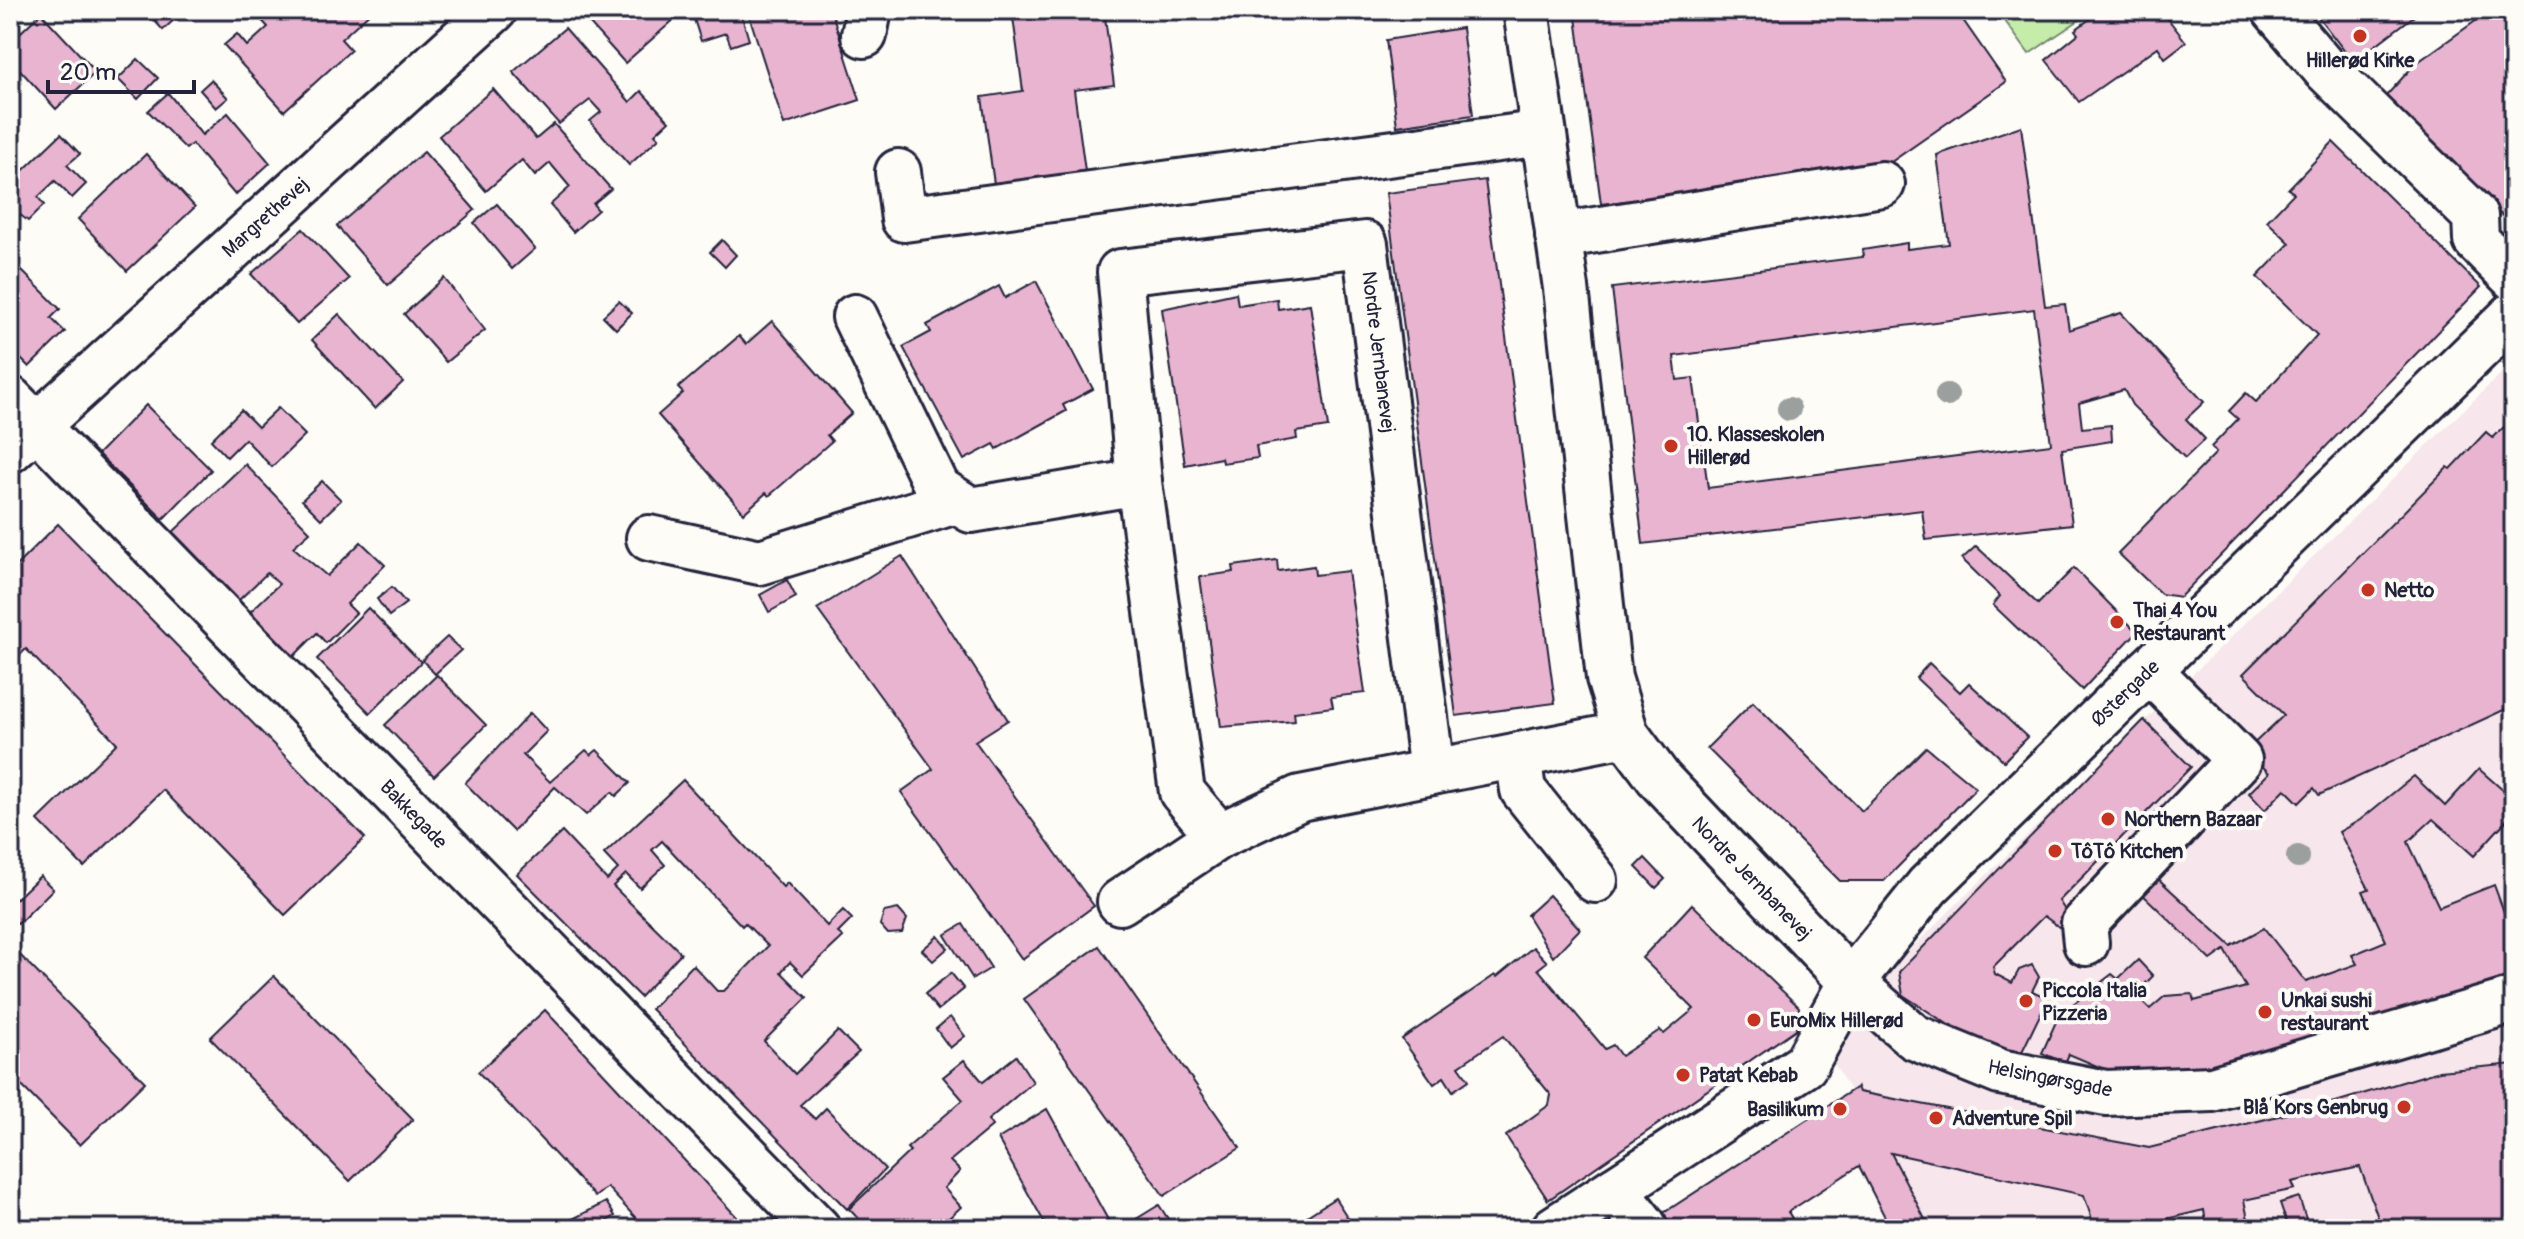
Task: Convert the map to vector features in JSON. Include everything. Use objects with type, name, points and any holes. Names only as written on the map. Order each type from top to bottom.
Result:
[{"type":"street","name":"Margrethevej","points":[[19,425],[494,10]]},
{"type":"street","name":"Nordre Jernbanevej","points":[[1526,10],[1558,236],[1609,678],[1626,734],[1660,780],[1851,982]]},
{"type":"street","points":[[2275,10],[2325,69],[2475,216],[2476,240],[2514,278]]},
{"type":"street","points":[[898,172],[904,219],[1543,133]]},
{"type":"street","points":[[1558,236],[1882,184]]},
{"type":"street","name":"Nordre Jernbanevej","points":[[1219,836],[1182,792],[1139,482],[1120,272],[1365,244],[1432,772]]},
{"type":"street","name":"Østergade","points":[[1851,982],[1928,886],[2514,314]]},
{"type":"street","points":[[855,317],[938,489],[971,510],[1139,482]]},
{"type":"street","name":"Bakkegade","points":[[19,425],[818,1229]]},
{"type":"street","points":[[649,538],[760,562],[956,501]]},
{"type":"street","points":[[2086,943],[2084,924],[2239,760],[2149,670]]},
{"type":"street","points":[[1120,902],[1219,836],[1300,798],[1626,734]]},
{"type":"street","points":[[1518,755],[1523,790],[1595,880]]},
{"type":"street","points":[[1554,1229],[1805,1065],[1851,982]]},
{"type":"street","name":"Helsingørsgade","points":[[1851,982],[1914,1037],[2000,1072],[2106,1093],[2212,1089],[2514,1000]]},
{"type":"street","points":[[1615,1189],[1644,1226]]},
{"type":"shaded area","points":[[2514,361],[2514,1229],[1932,1229],[1832,1060],[1880,979]]},
{"type":"green space","points":[[1997,10],[2094,10],[2029,54]]},
{"type":"building","points":[[145,10],[170,10],[177,17],[163,30]]},
{"type":"building","points":[[263,10],[273,10],[280,17],[288,10],[373,10],[341,39],[351,50],[284,111],[224,45],[237,34],[247,46],[268,27],[257,15]]},
{"type":"building","points":[[671,10],[677,17],[625,63],[579,12]]},
{"type":"building","points":[[691,10],[740,10],[749,40],[731,46],[726,33],[701,41]]},
{"type":"building","points":[[765,10],[831,10],[860,100],[784,125],[749,15]]},
{"type":"building","points":[[1012,10],[1104,10],[1114,85],[1074,90],[1085,171],[994,184],[982,97],[1023,91]]},
{"type":"building","points":[[1575,10],[1956,10],[2006,82],[1881,169],[1601,204]]},
{"type":"building","points":[[2102,10],[2161,10],[2186,42],[2165,58],[2158,47],[2079,102],[2046,60],[2078,34],[2075,30]]},
{"type":"building","name":"Hillerød Kirke","points":[[2313,10],[2422,10],[2353,62]]},
{"type":"building","points":[[2491,10],[2514,10],[2514,228],[2386,96],[2415,64]]},
{"type":"building","points":[[41,13],[96,72],[56,109],[10,59],[10,19],[21,32]]},
{"type":"building","points":[[565,28],[630,102],[641,91],[669,121],[655,134],[659,138],[629,165],[590,121],[601,112],[590,100],[559,124],[513,72]]},
{"type":"building","points":[[1462,28],[1473,115],[1397,126],[1386,40]]},
{"type":"building","points":[[138,59],[158,78],[138,99],[118,79]]},
{"type":"building","points":[[211,80],[228,98],[216,108],[200,90]]},
{"type":"building","points":[[493,89],[536,139],[554,124],[611,189],[593,204],[598,210],[573,232],[550,205],[570,187],[550,163],[535,176],[522,160],[486,191],[439,136]]},
{"type":"building","points":[[168,93],[202,135],[228,113],[270,163],[235,195],[192,144],[186,149],[148,111]]},
{"type":"building","points":[[2021,126],[2045,306],[2065,304],[2069,330],[2121,313],[2204,402],[2186,419],[2205,439],[2185,458],[2132,405],[2124,390],[2079,403],[2082,428],[2111,425],[2112,441],[2062,449],[2072,524],[1926,540],[1922,510],[1643,544],[1612,288],[1863,257],[1862,250],[1907,243],[1907,249],[1949,244],[1937,155]],"holes":[[[2034,309],[2051,444],[1708,488],[1693,378],[1677,380],[1674,356]]]},
{"type":"building","points":[[61,134],[80,154],[67,165],[86,184],[72,198],[55,181],[38,197],[44,205],[28,221],[19,214],[10,223],[10,183]]},
{"type":"building","points":[[2333,142],[2481,287],[2180,597],[2161,594],[2118,553],[2216,453],[2211,447],[2238,419],[2229,411],[2246,393],[2256,402],[2317,335],[2257,277],[2290,243],[2267,221],[2294,193],[2288,189]]},
{"type":"building","points":[[424,152],[475,210],[388,285],[337,226]]},
{"type":"building","points":[[146,154],[195,207],[127,271],[78,219]]},
{"type":"building","points":[[1485,180],[1555,703],[1456,716],[1386,193]]},
{"type":"building","points":[[497,204],[535,249],[512,269],[474,223]]},
{"type":"building","points":[[303,229],[349,279],[297,324],[251,274]]},
{"type":"building","points":[[722,240],[736,255],[725,267],[710,252]]},
{"type":"building","points":[[10,259],[60,309],[51,318],[65,332],[29,367],[15,353],[10,358]]},
{"type":"building","points":[[444,278],[485,330],[446,362],[404,314]]},
{"type":"building","points":[[1036,281],[1093,389],[1063,405],[1066,411],[997,449],[994,444],[964,460],[903,347],[931,332],[927,325],[999,286],[1005,298]]},
{"type":"building","points":[[1236,293],[1238,305],[1277,299],[1278,309],[1310,304],[1328,427],[1296,432],[1297,439],[1256,446],[1258,458],[1222,463],[1221,458],[1185,465],[1162,309]]},
{"type":"building","points":[[619,301],[632,313],[616,329],[603,316]]},
{"type":"building","points":[[339,314],[403,382],[375,409],[312,340]]},
{"type":"building","points":[[772,321],[852,413],[827,435],[832,441],[769,496],[766,493],[744,513],[658,415],[683,393],[678,388],[739,336],[746,344]]},
{"type":"building","points":[[146,405],[211,470],[163,519],[98,454]]},
{"type":"building","points":[[278,408],[305,435],[272,467],[245,439],[227,457],[211,440],[241,410],[258,427]]},
{"type":"building","points":[[2511,420],[2514,716],[2508,708],[2319,795],[2314,788],[2299,803],[2285,789],[2265,810],[2249,793],[2269,773],[2247,750],[2284,715],[2243,674],[2448,467],[2451,469],[2486,432],[2493,438]]},
{"type":"building","points":[[245,464],[310,532],[293,547],[327,576],[361,542],[385,565],[347,604],[356,613],[326,643],[317,633],[293,657],[250,612],[279,584],[267,573],[238,601],[172,533]]},
{"type":"building","points":[[322,481],[341,500],[321,519],[302,500]]},
{"type":"building","points":[[58,524],[365,838],[285,915],[163,790],[84,867],[38,820],[117,743],[26,649],[10,665],[10,572]]},
{"type":"building","points":[[1976,546],[2038,604],[2074,568],[2137,632],[2082,690],[1993,605],[2000,596],[1962,559]]},
{"type":"building","points":[[902,556],[1008,720],[975,741],[1094,906],[1022,959],[901,792],[933,769],[817,609]]},
{"type":"building","points":[[1277,560],[1278,571],[1314,566],[1315,575],[1348,571],[1365,693],[1331,697],[1333,707],[1294,712],[1295,721],[1221,727],[1200,577],[1234,572],[1233,566]]},
{"type":"building","points":[[787,580],[796,597],[769,612],[760,595]]},
{"type":"building","points":[[392,587],[406,603],[389,616],[377,599]]},
{"type":"building","points":[[368,608],[421,662],[370,713],[317,659]]},
{"type":"building","points":[[447,637],[461,650],[435,674],[422,660]]},
{"type":"building","points":[[1929,663],[1960,692],[1969,683],[2027,737],[2004,761],[1916,678]]},
{"type":"building","points":[[437,675],[486,725],[434,776],[385,725]]},
{"type":"building","points":[[1753,702],[1862,811],[1926,747],[1976,788],[1884,881],[1840,881],[1707,748]]},
{"type":"building","points":[[530,713],[547,731],[523,755],[550,782],[586,750],[591,755],[597,750],[630,783],[616,796],[612,792],[586,815],[555,787],[513,831],[465,783]]},
{"type":"building","points":[[2144,720],[2191,767],[2059,901],[2070,918],[2066,924],[2059,927],[2044,916],[1993,967],[1995,974],[2012,983],[2019,970],[2032,965],[2039,977],[2032,991],[2048,998],[2019,1058],[1961,1033],[1903,995],[1899,972]]},
{"type":"building","points":[[2479,769],[2514,800],[2514,812],[2474,856],[2433,819],[2408,842],[2439,907],[2494,885],[2504,912],[2514,909],[2514,974],[2298,1050],[2207,1069],[2111,1072],[2069,1054],[2065,1063],[2042,1053],[2063,1006],[2068,1008],[2112,974],[2118,979],[2138,960],[2153,976],[2135,994],[2150,1009],[2165,996],[2192,994],[2194,1001],[2246,987],[2225,950],[2211,960],[2138,890],[2153,874],[2231,946],[2264,928],[2306,982],[2357,964],[2352,955],[2386,941],[2363,891],[2369,889],[2339,832],[2360,820],[2414,776],[2445,806]]},
{"type":"building","points":[[683,780],[783,887],[787,883],[827,926],[843,910],[852,919],[838,933],[843,937],[803,975],[790,962],[781,972],[807,998],[764,1041],[795,1074],[838,1031],[859,1052],[800,1105],[815,1119],[826,1108],[885,1169],[847,1209],[651,1009],[693,965],[717,991],[724,991],[768,946],[745,923],[742,926],[662,841],[652,850],[665,865],[640,888],[626,874],[613,886],[681,953],[640,997],[517,874],[562,832],[607,880],[618,869],[604,854]]},
{"type":"building","points":[[1645,858],[1665,879],[1656,888],[1636,867]]},
{"type":"building","points":[[40,876],[53,889],[18,924],[10,917],[10,905]]},
{"type":"building","points":[[1549,895],[1580,929],[1553,957],[1527,915]]},
{"type":"building","points":[[1692,904],[1799,1007],[1796,1029],[1548,1200],[1506,1136],[1549,1105],[1551,1095],[1503,1036],[1459,1066],[1469,1080],[1453,1091],[1444,1077],[1434,1084],[1402,1039],[1495,975],[1497,977],[1533,947],[1547,962],[1538,969],[1605,1049],[1613,1045],[1621,1056],[1660,1030],[1664,1034],[1694,1009],[1642,958]]},
{"type":"building","points":[[898,909],[907,919],[902,933],[888,934],[880,925],[884,912]]},
{"type":"building","points":[[963,924],[991,968],[973,979],[945,935]]},
{"type":"building","points":[[938,936],[948,948],[933,961],[922,950]]},
{"type":"building","points":[[10,945],[145,1082],[80,1145],[10,1074]]},
{"type":"building","points":[[1099,946],[1240,1148],[1164,1196],[1024,999]]},
{"type":"building","points":[[951,973],[964,989],[938,1010],[925,994]]},
{"type":"building","points":[[274,976],[413,1119],[350,1181],[210,1038]]},
{"type":"building","points":[[545,1010],[748,1229],[646,1229],[607,1187],[595,1197],[478,1072]]},
{"type":"building","points":[[950,1017],[965,1036],[950,1048],[936,1029]]},
{"type":"building","points":[[1016,1056],[1033,1082],[988,1120],[992,1126],[950,1161],[960,1171],[944,1188],[961,1207],[937,1229],[868,1229],[849,1209],[910,1151],[907,1148],[963,1100],[943,1077],[964,1060],[983,1082]]},
{"type":"building","points":[[2514,1064],[2514,1229],[2382,1229],[2360,1167],[2292,1182],[2295,1189],[2244,1200],[2250,1229],[2207,1229],[2204,1210],[2145,1224],[2146,1229],[2095,1229],[2084,1195],[1891,1153],[1930,1229],[1891,1229],[1859,1166],[1788,1212],[1792,1218],[1773,1229],[1639,1229],[1857,1087],[1859,1092],[2149,1148],[2339,1101],[2439,1071]]},
{"type":"building","points":[[1047,1109],[1113,1229],[1048,1229],[998,1139]]},
{"type":"building","points":[[2299,1197],[2309,1229],[2289,1229],[2280,1203]]},
{"type":"building","points":[[1335,1198],[1355,1229],[1287,1229]]},
{"type":"building","points":[[606,1202],[615,1216],[594,1229],[553,1229]]},
{"type":"building","points":[[1159,1205],[1170,1222],[1159,1229],[1120,1229]]},
{"type":"place","name":"Hillerød Kirke","points":[[2360,36]]},
{"type":"place","name":"10. Klasseskolen Hillerød","points":[[1671,446]]},
{"type":"place","name":"Netto","points":[[2368,590]]},
{"type":"place","name":"Thai 4 You Restaurant","points":[[2117,622]]},
{"type":"place","name":"Northern Bazaar","points":[[2108,819]]},
{"type":"place","name":"TôTô Kitchen","points":[[2055,851]]},
{"type":"place","name":"Piccola Italia Pizzeria","points":[[2026,1001]]},
{"type":"place","name":"Unkai sushi restaurant","points":[[2265,1012]]},
{"type":"place","name":"EuroMix Hillerød","points":[[1754,1020]]},
{"type":"place","name":"Patat Kebab","points":[[1683,1075]]},
{"type":"place","name":"Blå Kors Genbrug","points":[[2404,1107]]},
{"type":"place","name":"Basilikum","points":[[1840,1109]]},
{"type":"place","name":"Adventure Spil","points":[[1936,1118]]}]
